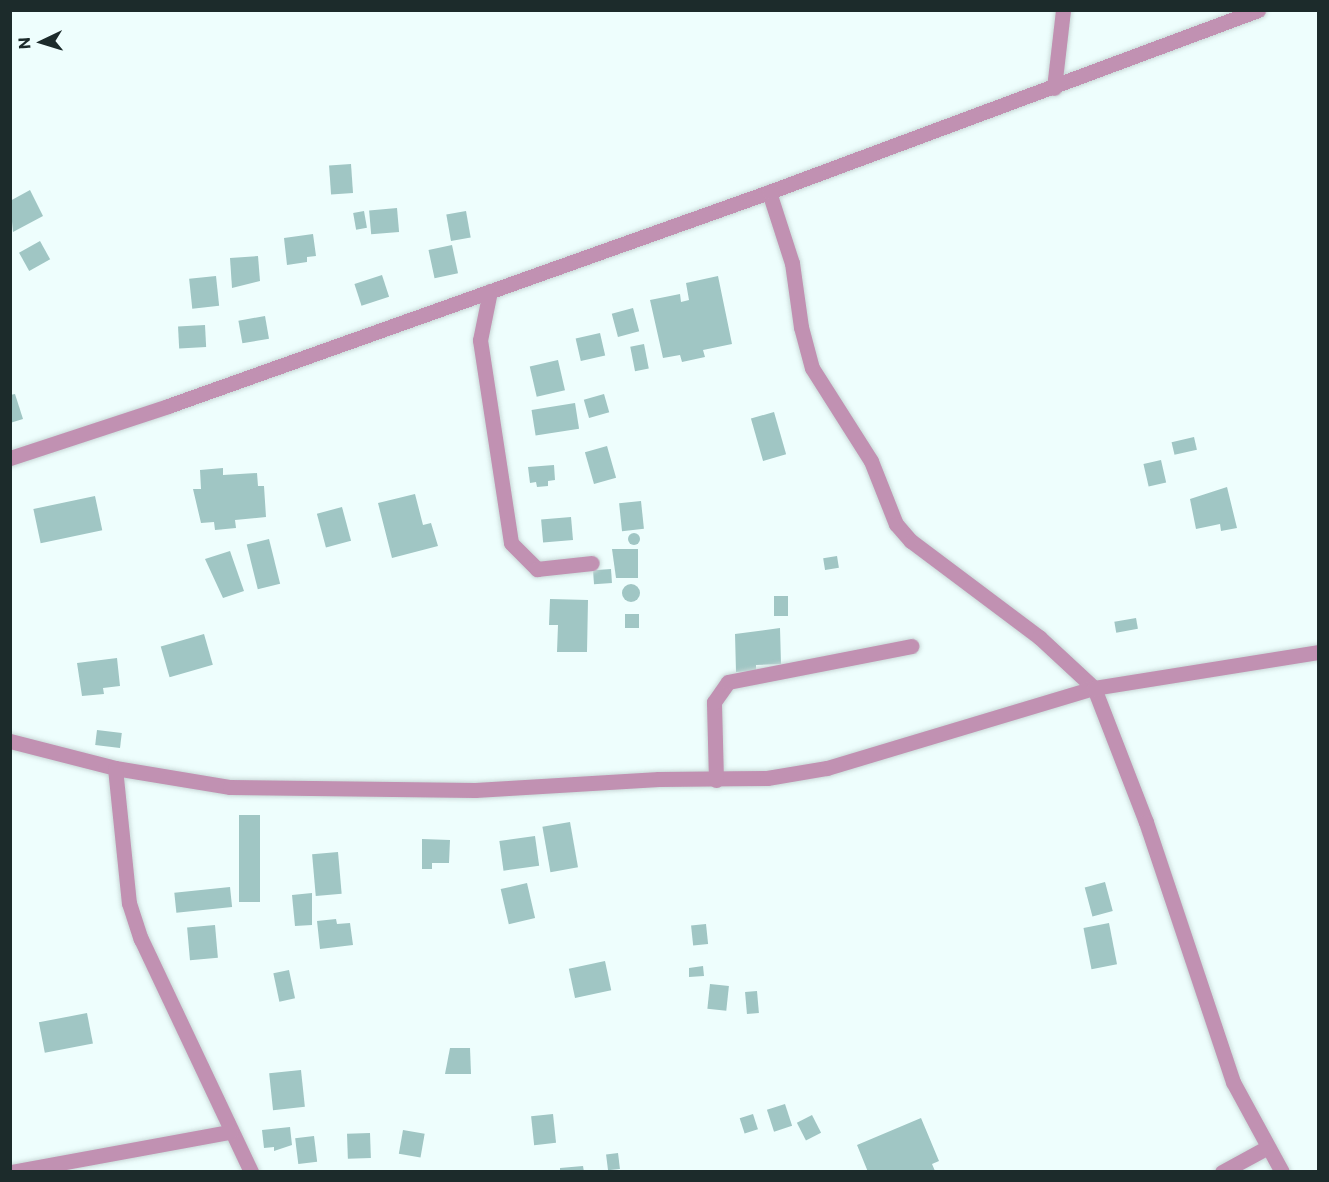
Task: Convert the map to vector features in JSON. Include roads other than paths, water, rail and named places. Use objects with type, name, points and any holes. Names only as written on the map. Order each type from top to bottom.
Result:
[{"type":"street","points":[[1054,88],[1063,10]]},
{"type":"street","points":[[10,458],[769,192],[1054,88],[1258,10]]},
{"type":"street","points":[[769,192],[792,263],[801,327],[812,368],[871,461],[896,524],[911,541],[1039,638],[1094,688],[1146,822],[1233,1082],[1266,1148],[1282,1172]]},
{"type":"street","points":[[490,291],[480,340],[511,543],[537,569],[592,563]]},
{"type":"street","points":[[716,780],[714,702],[728,682],[911,646]]},
{"type":"street","points":[[10,741],[115,768],[230,787],[475,790],[716,780],[804,774],[1094,688],[1318,652]]},
{"type":"street","points":[[115,768],[129,903],[141,939],[250,1172]]},
{"type":"street","points":[[12,1172],[230,1132]]},
{"type":"street","points":[[1222,1172],[1266,1148]]}]
